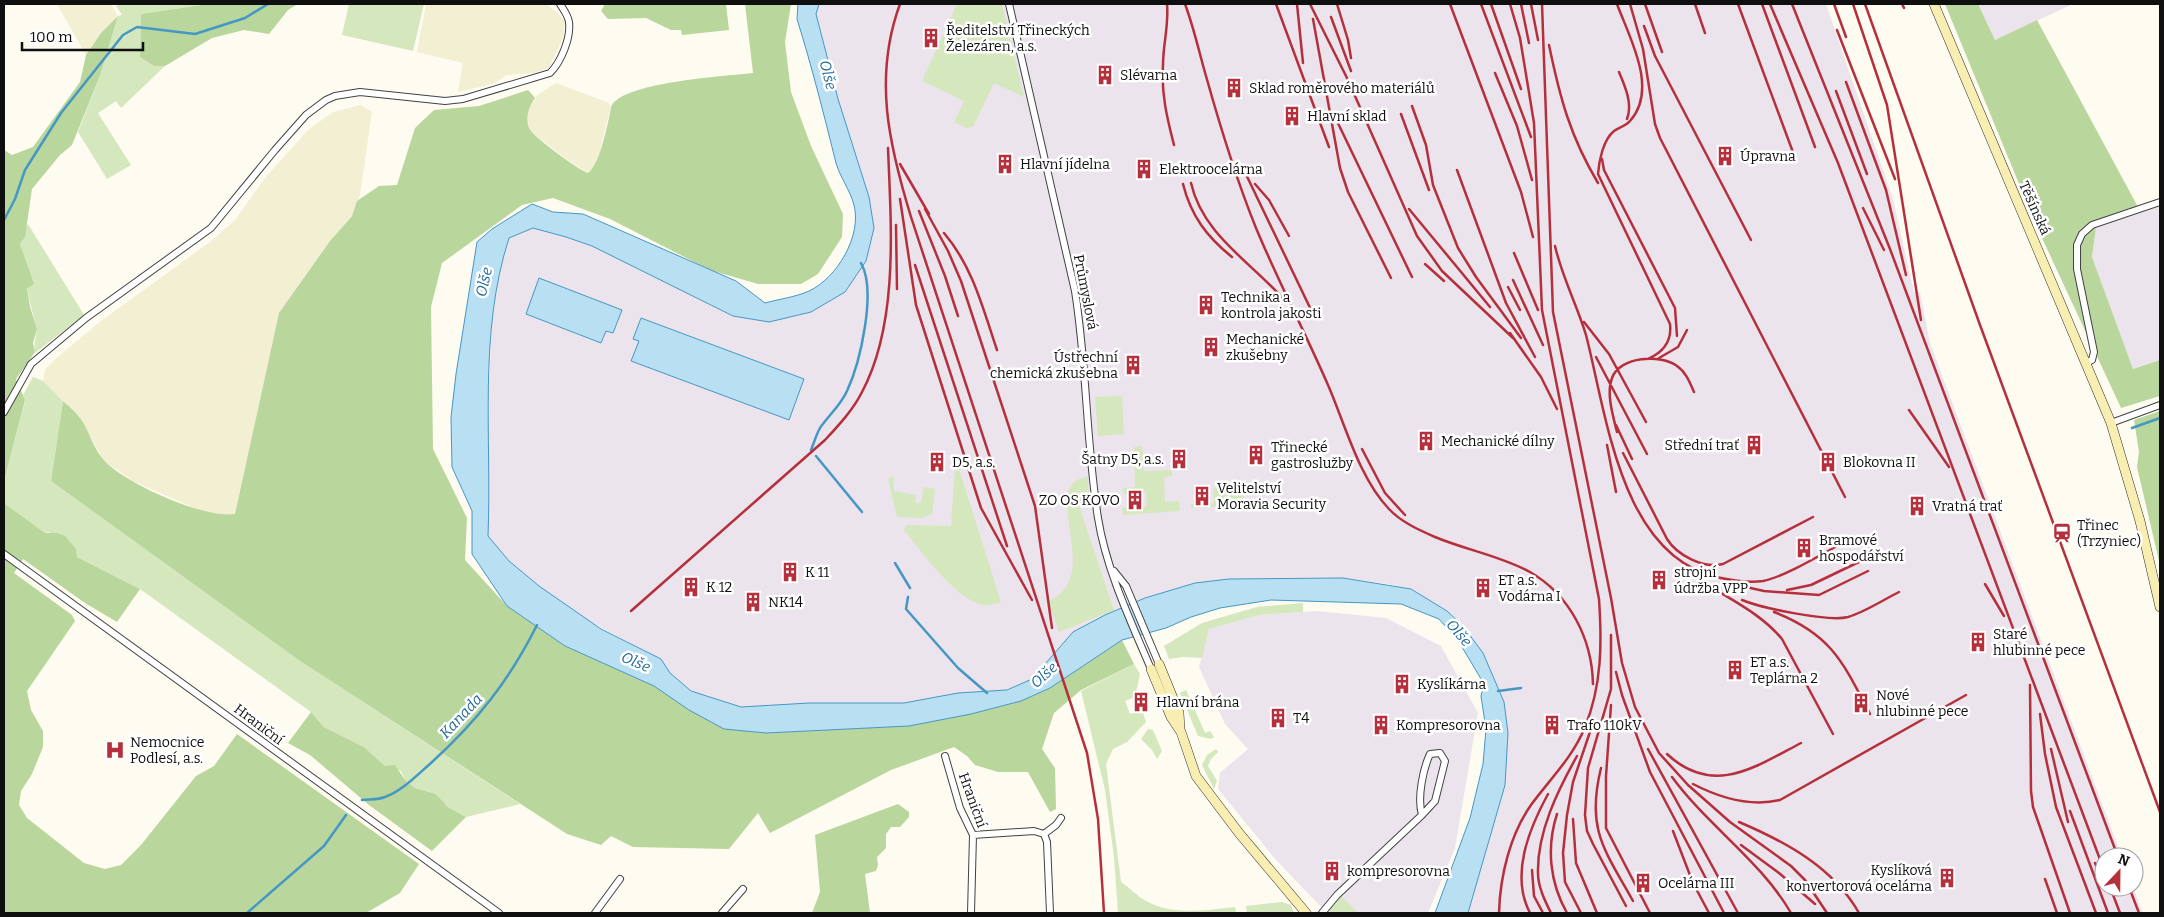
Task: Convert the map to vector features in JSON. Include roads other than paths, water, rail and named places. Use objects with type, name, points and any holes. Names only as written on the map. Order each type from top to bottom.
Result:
[{"type":"main road","name":"Těšínská","points":[[1934,4],[2110,423],[2140,521],[2160,607]]},
{"type":"main road","points":[[1159,664],[1179,713],[1181,732],[1196,776],[1239,833],[1306,913]]},
{"type":"main road","points":[[1151,669],[1171,716],[1181,732]]},
{"type":"street","points":[[4,412],[31,364],[86,318],[211,228],[275,150],[317,106],[335,96],[360,92],[445,101],[463,99],[550,74],[556,67],[568,38],[569,20],[560,4]]},
{"type":"street","name":"Průmyslová","points":[[1009,4],[1075,291],[1082,338],[1098,519],[1117,588],[1151,669]]},
{"type":"street","points":[[2086,362],[2092,360],[2094,352],[2077,269],[2077,245],[2082,234],[2092,225],[2160,202]]},
{"type":"street","points":[[2110,423],[2160,405]]},
{"type":"street","name":"Hraniční","points":[[4,554],[499,913]]},
{"type":"street","points":[[1113,570],[1126,586],[1159,664]]},
{"type":"street","points":[[1322,913],[1337,895],[1422,815],[1435,801],[1445,761],[1440,753],[1430,754],[1427,761],[1419,807],[1422,815]]},
{"type":"street","name":"Hraniční","points":[[945,756],[960,808],[973,835],[971,913]]},
{"type":"street","points":[[1044,834],[1056,825],[1061,818]]},
{"type":"street","points":[[973,835],[1034,831],[1044,834]]},
{"type":"street","points":[[1044,834],[1047,842],[1050,913]]},
{"type":"street","points":[[595,913],[620,879]]},
{"type":"street","points":[[722,913],[743,889]]},
{"type":"water","name":"Olše","points":[[798,4],[819,4],[816,14],[838,99],[869,197],[874,228],[866,261],[845,292],[811,312],[769,322],[733,316],[592,246],[566,237],[533,228],[509,238],[499,274],[490,348],[488,386],[488,536],[509,561],[539,586],[601,629],[661,659],[670,673],[691,691],[741,707],[809,703],[904,703],[958,693],[1007,690],[1032,679],[1073,632],[1105,615],[1145,598],[1195,583],[1229,579],[1343,578],[1411,589],[1447,611],[1463,626],[1483,653],[1504,702],[1508,733],[1505,785],[1468,913],[1435,913],[1470,818],[1483,764],[1486,729],[1481,696],[1484,684],[1459,642],[1439,619],[1401,604],[1271,600],[1220,608],[1191,617],[1166,628],[1122,640],[1050,688],[1021,701],[971,714],[909,726],[766,733],[724,729],[689,710],[654,686],[565,646],[507,606],[472,554],[472,511],[452,467],[451,417],[477,242],[492,229],[532,204],[553,212],[583,214],[736,281],[765,303],[804,293],[819,285],[838,266],[845,255],[851,242],[856,217],[852,199],[836,163],[797,19]]},
{"type":"water","points":[[539,278],[622,310],[613,333],[606,331],[601,343],[526,314]]},
{"type":"water","points":[[641,318],[804,379],[789,420],[631,361],[639,341],[633,339]]},
{"type":"waterway","points":[[4,220],[15,199],[25,170],[61,113],[123,35],[137,27],[195,34],[245,18],[268,4]]},
{"type":"waterway","points":[[811,450],[820,428],[844,396],[857,363],[867,308],[866,275],[861,263]]},
{"type":"waterway","points":[[2132,428],[2160,418]]},
{"type":"waterway","points":[[816,456],[862,512]]},
{"type":"waterway","points":[[895,563],[910,588]]},
{"type":"waterway","points":[[908,597],[906,609],[958,668],[987,693]]},
{"type":"waterway","name":"Kanada","points":[[362,800],[382,798],[397,791],[448,747],[491,699],[515,664],[537,625]]},
{"type":"waterway","points":[[1498,691],[1521,688]]},
{"type":"waterway","name":"Kanada","points":[[247,913],[324,846],[346,815]]},
{"type":"railway","points":[[900,4],[887,58],[886,84],[887,111],[896,164],[911,217],[1087,753],[1098,819],[1104,913]]},
{"type":"railway","points":[[1167,4],[1163,86],[1174,145]]},
{"type":"railway","points":[[1185,4],[1223,134],[1249,210],[1273,267],[1328,385],[1369,482],[1389,509],[1410,525],[1447,542],[1519,566],[1557,593],[1576,620],[1583,635],[1592,667],[1593,684]]},
{"type":"railway","points":[[1276,4],[1329,147]]},
{"type":"railway","points":[[1297,4],[1303,63]]},
{"type":"railway","points":[[1310,4],[1347,78],[1417,236],[1442,271],[1513,338]]},
{"type":"railway","points":[[1337,4],[1348,40],[1351,58]]},
{"type":"railway","points":[[1450,4],[1521,192],[1533,237]]},
{"type":"railway","points":[[1481,4],[1531,137]]},
{"type":"railway","points":[[1491,4],[1521,89]]},
{"type":"railway","points":[[1499,913],[1504,870],[1517,829],[1531,805],[1561,768],[1580,738],[1591,711],[1600,664],[1599,599],[1542,310],[1534,123],[1520,38],[1510,4]]},
{"type":"railway","points":[[1521,4],[1529,43]]},
{"type":"railway","points":[[1531,4],[1538,40]]},
{"type":"railway","points":[[1542,4],[1553,312],[1611,598],[1622,663],[1635,707],[1659,753],[1688,785],[1730,822],[1791,866],[1805,880],[1827,913]]},
{"type":"railway","points":[[1617,4],[1639,63],[1642,94],[1638,108],[1630,121],[1614,131],[1604,145],[1598,174],[1670,324],[1670,336],[1666,345],[1648,359]]},
{"type":"railway","points":[[1630,4],[1643,49],[1655,124],[1660,138],[1845,497]]},
{"type":"railway","points":[[1645,4],[1662,52]]},
{"type":"railway","points":[[1695,4],[1705,33]]},
{"type":"railway","points":[[1738,4],[1794,155]]},
{"type":"railway","points":[[1762,4],[1815,147]]},
{"type":"railway","points":[[1770,4],[1838,163],[2095,847]]},
{"type":"railway","points":[[1792,4],[1890,249],[2114,847]]},
{"type":"railway","points":[[1834,4],[1846,37]]},
{"type":"railway","points":[[1853,4],[1887,105],[1921,320]]},
{"type":"railway","points":[[1865,4],[1980,325],[2160,812]]},
{"type":"railway","points":[[1902,4],[1904,8]]},
{"type":"railway","points":[[1331,17],[1351,71]]},
{"type":"railway","points":[[1313,19],[1340,168],[1348,192],[1391,278]]},
{"type":"railway","points":[[1644,26],[1655,56],[1751,240]]},
{"type":"railway","points":[[1837,30],[1895,179]]},
{"type":"railway","points":[[1549,45],[1557,82],[1573,133],[1598,183]]},
{"type":"railway","points":[[1619,72],[1629,101],[1627,119]]},
{"type":"railway","points":[[1495,73],[1517,126],[1532,180]]},
{"type":"railway","points":[[1846,82],[1886,190],[1906,275]]},
{"type":"railway","points":[[1836,91],[1867,174]]},
{"type":"railway","points":[[1412,106],[1426,145],[1433,185],[1458,248],[1476,277],[1521,338]]},
{"type":"railway","points":[[1401,114],[1429,190]]},
{"type":"railway","points":[[1335,117],[1412,277]]},
{"type":"railway","points":[[631,611],[825,440],[845,417],[862,392],[874,365],[882,336],[887,305],[891,241],[888,148]]},
{"type":"railway","points":[[1602,159],[1604,170],[1675,308],[1677,336]]},
{"type":"railway","points":[[900,164],[929,214]]},
{"type":"railway","points":[[1242,166],[1313,314]]},
{"type":"railway","points":[[1457,170],[1506,303],[1535,357]]},
{"type":"railway","points":[[1191,183],[1197,202],[1218,234],[1286,302]]},
{"type":"railway","points":[[1183,184],[1186,196],[1201,225],[1215,242],[1232,257]]},
{"type":"railway","points":[[1255,184],[1269,200],[1289,236]]},
{"type":"railway","points":[[900,199],[916,305],[981,508],[1032,600]]},
{"type":"railway","points":[[1863,208],[1884,250]]},
{"type":"railway","points":[[925,209],[948,251],[961,281],[1035,506],[1052,628]]},
{"type":"railway","points":[[1409,209],[1490,307]]},
{"type":"railway","points":[[919,211],[945,276],[958,316]]},
{"type":"railway","points":[[896,225],[897,289]]},
{"type":"railway","points":[[944,233],[963,260],[970,274],[997,350]]},
{"type":"railway","points":[[1555,246],[1586,335],[1602,404],[1624,480],[1640,514],[1661,543],[1687,565],[1721,578],[1752,582],[1763,581],[1783,574],[1848,540]]},
{"type":"railway","points":[[1514,253],[1538,310]]},
{"type":"railway","points":[[1425,264],[1444,281]]},
{"type":"railway","points":[[915,265],[1007,546]]},
{"type":"railway","points":[[1513,280],[1543,345]]},
{"type":"railway","points":[[1508,287],[1520,310]]},
{"type":"railway","points":[[1584,322],[1609,354],[1646,422]]},
{"type":"railway","points":[[1659,358],[1678,347],[1687,330]]},
{"type":"railway","points":[[1510,333],[1541,377],[1557,409]]},
{"type":"railway","points":[[1596,357],[1647,454]]},
{"type":"railway","points":[[1617,432],[1611,405],[1610,384],[1616,371],[1623,365],[1642,359],[1670,362],[1683,371],[1694,392]]},
{"type":"railway","points":[[1909,410],[1949,467]]},
{"type":"railway","points":[[1616,425],[1632,459]]},
{"type":"railway","points":[[1607,445],[1616,492]]},
{"type":"railway","points":[[1362,449],[1385,493],[1405,515]]},
{"type":"railway","points":[[1623,453],[1671,545],[1699,563],[1723,564],[1813,517]]},
{"type":"railway","points":[[1787,590],[1811,585],[1863,560]]},
{"type":"railway","points":[[1737,585],[1764,591],[1819,595],[1868,571]]},
{"type":"railway","points":[[1690,573],[1750,611],[1772,628],[1782,639],[1833,734]]},
{"type":"railway","points":[[1985,584],[2004,616]]},
{"type":"railway","points":[[1742,600],[1764,607],[1795,613],[1839,618],[1861,612],[1899,592]]},
{"type":"railway","points":[[1774,612],[1809,630],[1822,640],[1843,665],[1870,714]]},
{"type":"railway","points":[[1611,635],[1611,689],[1588,768],[1585,815],[1587,831],[1626,906]]},
{"type":"railway","points":[[1616,672],[1622,695],[1650,772],[1724,913]]},
{"type":"railway","points":[[2030,685],[2031,791],[2033,807],[2070,913]]},
{"type":"railway","points":[[1693,784],[1735,800],[1746,802],[1780,800],[1966,695]]},
{"type":"railway","points":[[1611,705],[1606,776],[1606,828],[1650,913]]},
{"type":"railway","points":[[2040,714],[2045,754],[2056,807],[2096,913]]},
{"type":"railway","points":[[1581,913],[1565,882],[1563,853],[1573,782],[1592,726]]},
{"type":"railway","points":[[1667,754],[1684,767],[1701,774],[1717,776],[1734,774],[1751,768],[1801,743]]},
{"type":"railway","points":[[1648,749],[1738,913]]},
{"type":"railway","points":[[2051,749],[2068,822]]},
{"type":"railway","points":[[1551,913],[1542,894],[1538,878],[1541,842],[1556,797],[1577,756]]},
{"type":"railway","points":[[1601,768],[1596,807],[1600,838],[1633,901]]},
{"type":"railway","points":[[1672,777],[1686,795],[1765,877],[1791,913]]},
{"type":"railway","points":[[1530,913],[1524,898],[1522,883],[1524,852],[1534,822],[1548,794]]},
{"type":"railway","points":[[2070,811],[2108,913]]},
{"type":"railway","points":[[1557,814],[1551,852],[1553,877],[1561,902],[1567,913]]},
{"type":"railway","points":[[1573,819],[1576,863],[1597,913]]},
{"type":"railway","points":[[1739,822],[1791,847],[1822,869],[1836,882],[1859,913]]},
{"type":"railway","points":[[1673,831],[1693,883],[1709,913]]},
{"type":"railway","points":[[1741,845],[1779,873],[1815,904]]},
{"type":"railway","points":[[1532,870],[1534,896],[1543,913]]},
{"type":"railway","points":[[2045,879],[2057,913]]},
{"type":"railway","points":[[2114,897],[2120,913]]},
{"type":"railway","points":[[2133,897],[2139,913]]},
{"type":"place","name":"Ředitelství Třineckých Železáren, a.s.","points":[[931,38]]},
{"type":"place","name":"Slévarna","points":[[1105,75]]},
{"type":"place","name":"Sklad roměrového materiálů","points":[[1234,88]]},
{"type":"place","name":"Hlavní sklad","points":[[1292,116]]},
{"type":"place","name":"Úpravna","points":[[1725,156]]},
{"type":"place","name":"Hlavní jídelna","points":[[1005,164]]},
{"type":"place","name":"Elektroocelárna","points":[[1144,169]]},
{"type":"place","name":"Technika a kontrola jakosti","points":[[1206,305]]},
{"type":"place","name":"Mechanické zkušebny","points":[[1211,347]]},
{"type":"place","name":"Ústřechní chemická zkušebna","points":[[1133,365]]},
{"type":"place","name":"Mechanické dílny","points":[[1426,441]]},
{"type":"place","name":"Střední trať","points":[[1754,445]]},
{"type":"place","name":"Třinecké gastroslužby","points":[[1256,455]]},
{"type":"place","name":"Šatny D5, a.s.","points":[[1179,459]]},
{"type":"place","name":"D5, a.s.","points":[[937,462]]},
{"type":"place","name":"Blokovna II","points":[[1828,462]]},
{"type":"place","name":"Velitelství Moravia Security","points":[[1202,496]]},
{"type":"place","name":"ZO OS KOVO","points":[[1135,500]]},
{"type":"place","name":"Vratná trať","points":[[1917,506]]},
{"type":"place","name":"Třinec (Trzyniec)","points":[[2062,533]]},
{"type":"place","name":"Bramové hospodářství","points":[[1804,548]]},
{"type":"place","name":"K 11","points":[[790,572]]},
{"type":"place","name":"strojní údržba VPP","points":[[1659,580]]},
{"type":"place","name":"K 12","points":[[691,587]]},
{"type":"place","name":"ET a.s. Vodárna I","points":[[1483,588]]},
{"type":"place","name":"NK14","points":[[753,602]]},
{"type":"place","name":"Staré hlubinné pece","points":[[1978,642]]},
{"type":"place","name":"ET a.s. Teplárna 2","points":[[1735,670]]},
{"type":"place","name":"Kyslíkárna","points":[[1402,684]]},
{"type":"place","name":"Hlavní brána","points":[[1141,702]]},
{"type":"place","name":"Nové hlubinné pece","points":[[1861,703]]},
{"type":"place","name":"T4","points":[[1278,718]]},
{"type":"place","name":"Kompresorovna","points":[[1381,725]]},
{"type":"place","name":"Trafo 110kV","points":[[1552,725]]},
{"type":"place","name":"Nemocnice Podlesí, a.s.","points":[[115,750]]},
{"type":"place","name":"kompresorovna","points":[[1332,871]]},
{"type":"place","name":"Kyslíková konvertorová ocelárna","points":[[1947,878]]},
{"type":"place","name":"Ocelárna III","points":[[1643,883]]}]
